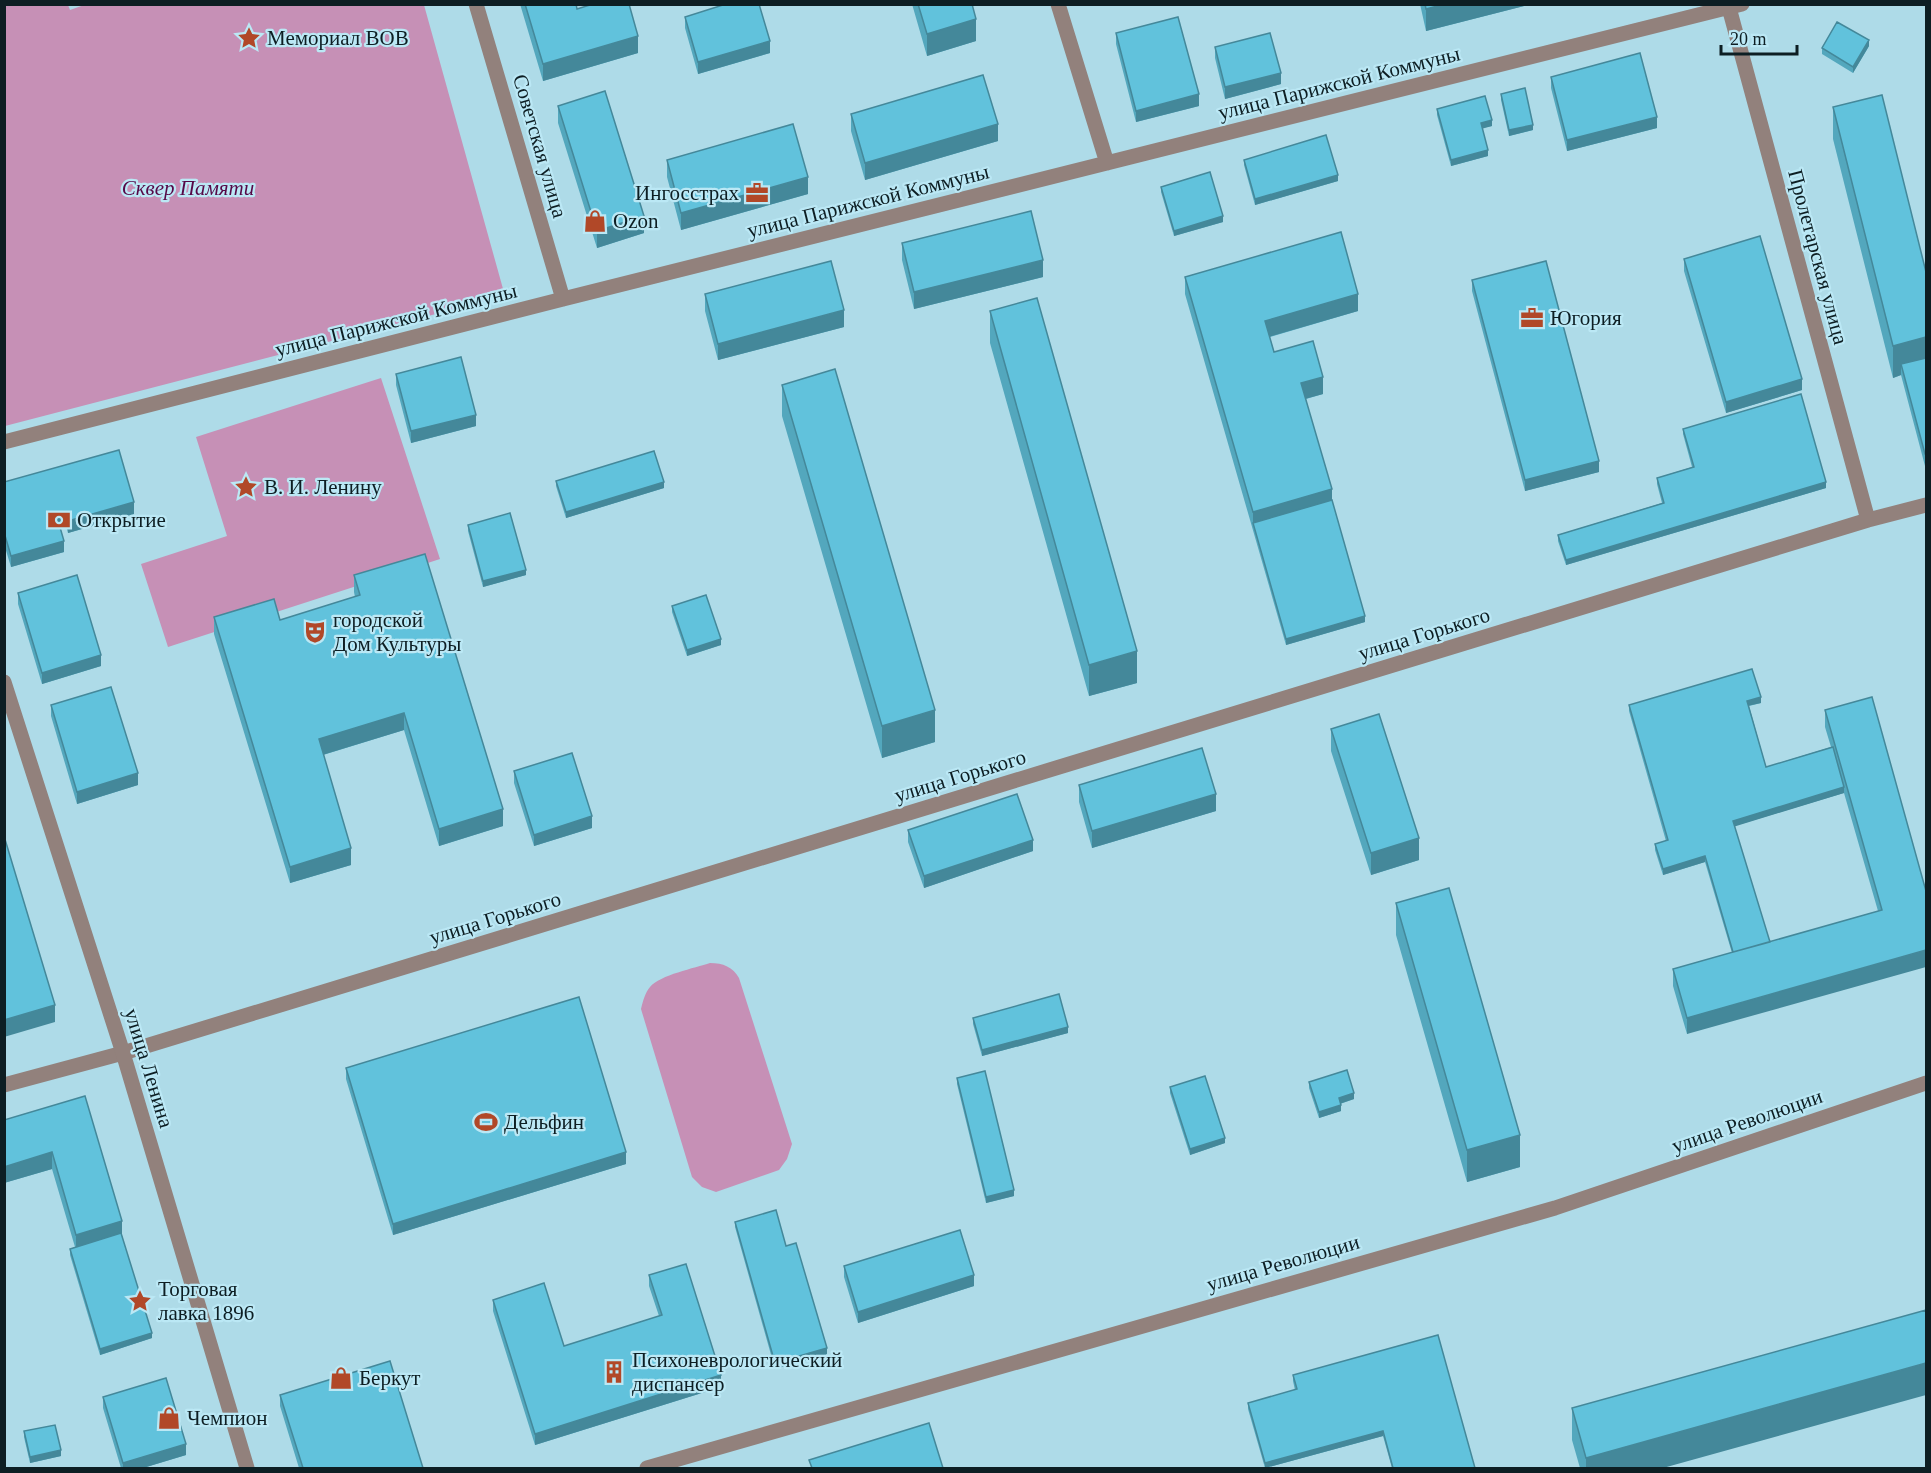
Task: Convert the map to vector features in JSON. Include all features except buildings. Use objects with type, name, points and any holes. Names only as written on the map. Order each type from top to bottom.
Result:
[{"type":"street","name":"Советская улица","points":[[476,4],[563,299]]},
{"type":"street","points":[[1058,4],[1107,163]]},
{"type":"street","name":"улица Парижской Коммуны","points":[[4,442],[563,299],[1733,6]]},
{"type":"street","name":"Пролетарская улица","points":[[1733,6],[1869,520]]},
{"type":"street","name":"улица Горького","points":[[4,1085],[123,1053],[1869,520],[1926,505]]},
{"type":"street","name":"улица Ленина","points":[[4,682],[123,1053],[247,1468]]},
{"type":"street","name":"улица Революции","points":[[647,1468],[1555,1208],[1926,1083]]},
{"type":"green space","name":"Сквер Памяти","points":[[87,4],[424,5],[505,296],[5,426],[5,5],[68,5],[70,10]]},
{"type":"green space","points":[[381,378],[440,559],[168,647],[141,564],[227,536],[196,437]]},
{"type":"green space","points":[[710,963],[727,966],[739,978],[792,1144],[787,1159],[779,1170],[716,1192],[702,1187],[692,1177],[641,1009],[650,987],[661,979]]},
{"type":"place","name":"Мемориал ВОВ","points":[[249,38]]},
{"type":"place","name":"Ингосстрах","points":[[757,193]]},
{"type":"place","name":"Ozon","points":[[595,221]]},
{"type":"place","name":"Югория","points":[[1532,318]]},
{"type":"place","name":"В. И. Ленину","points":[[246,487]]},
{"type":"place","name":"Открытие","points":[[59,520]]},
{"type":"place","name":"городской Дом Культуры","points":[[315,632]]},
{"type":"place","name":"Дельфин","points":[[486,1122]]},
{"type":"place","name":"Торговая лавка 1896","points":[[140,1301]]},
{"type":"place","name":"Психоневрологический диспансер","points":[[614,1372]]},
{"type":"place","name":"Беркут","points":[[341,1378]]},
{"type":"place","name":"Чемпион","points":[[169,1418]]}]
